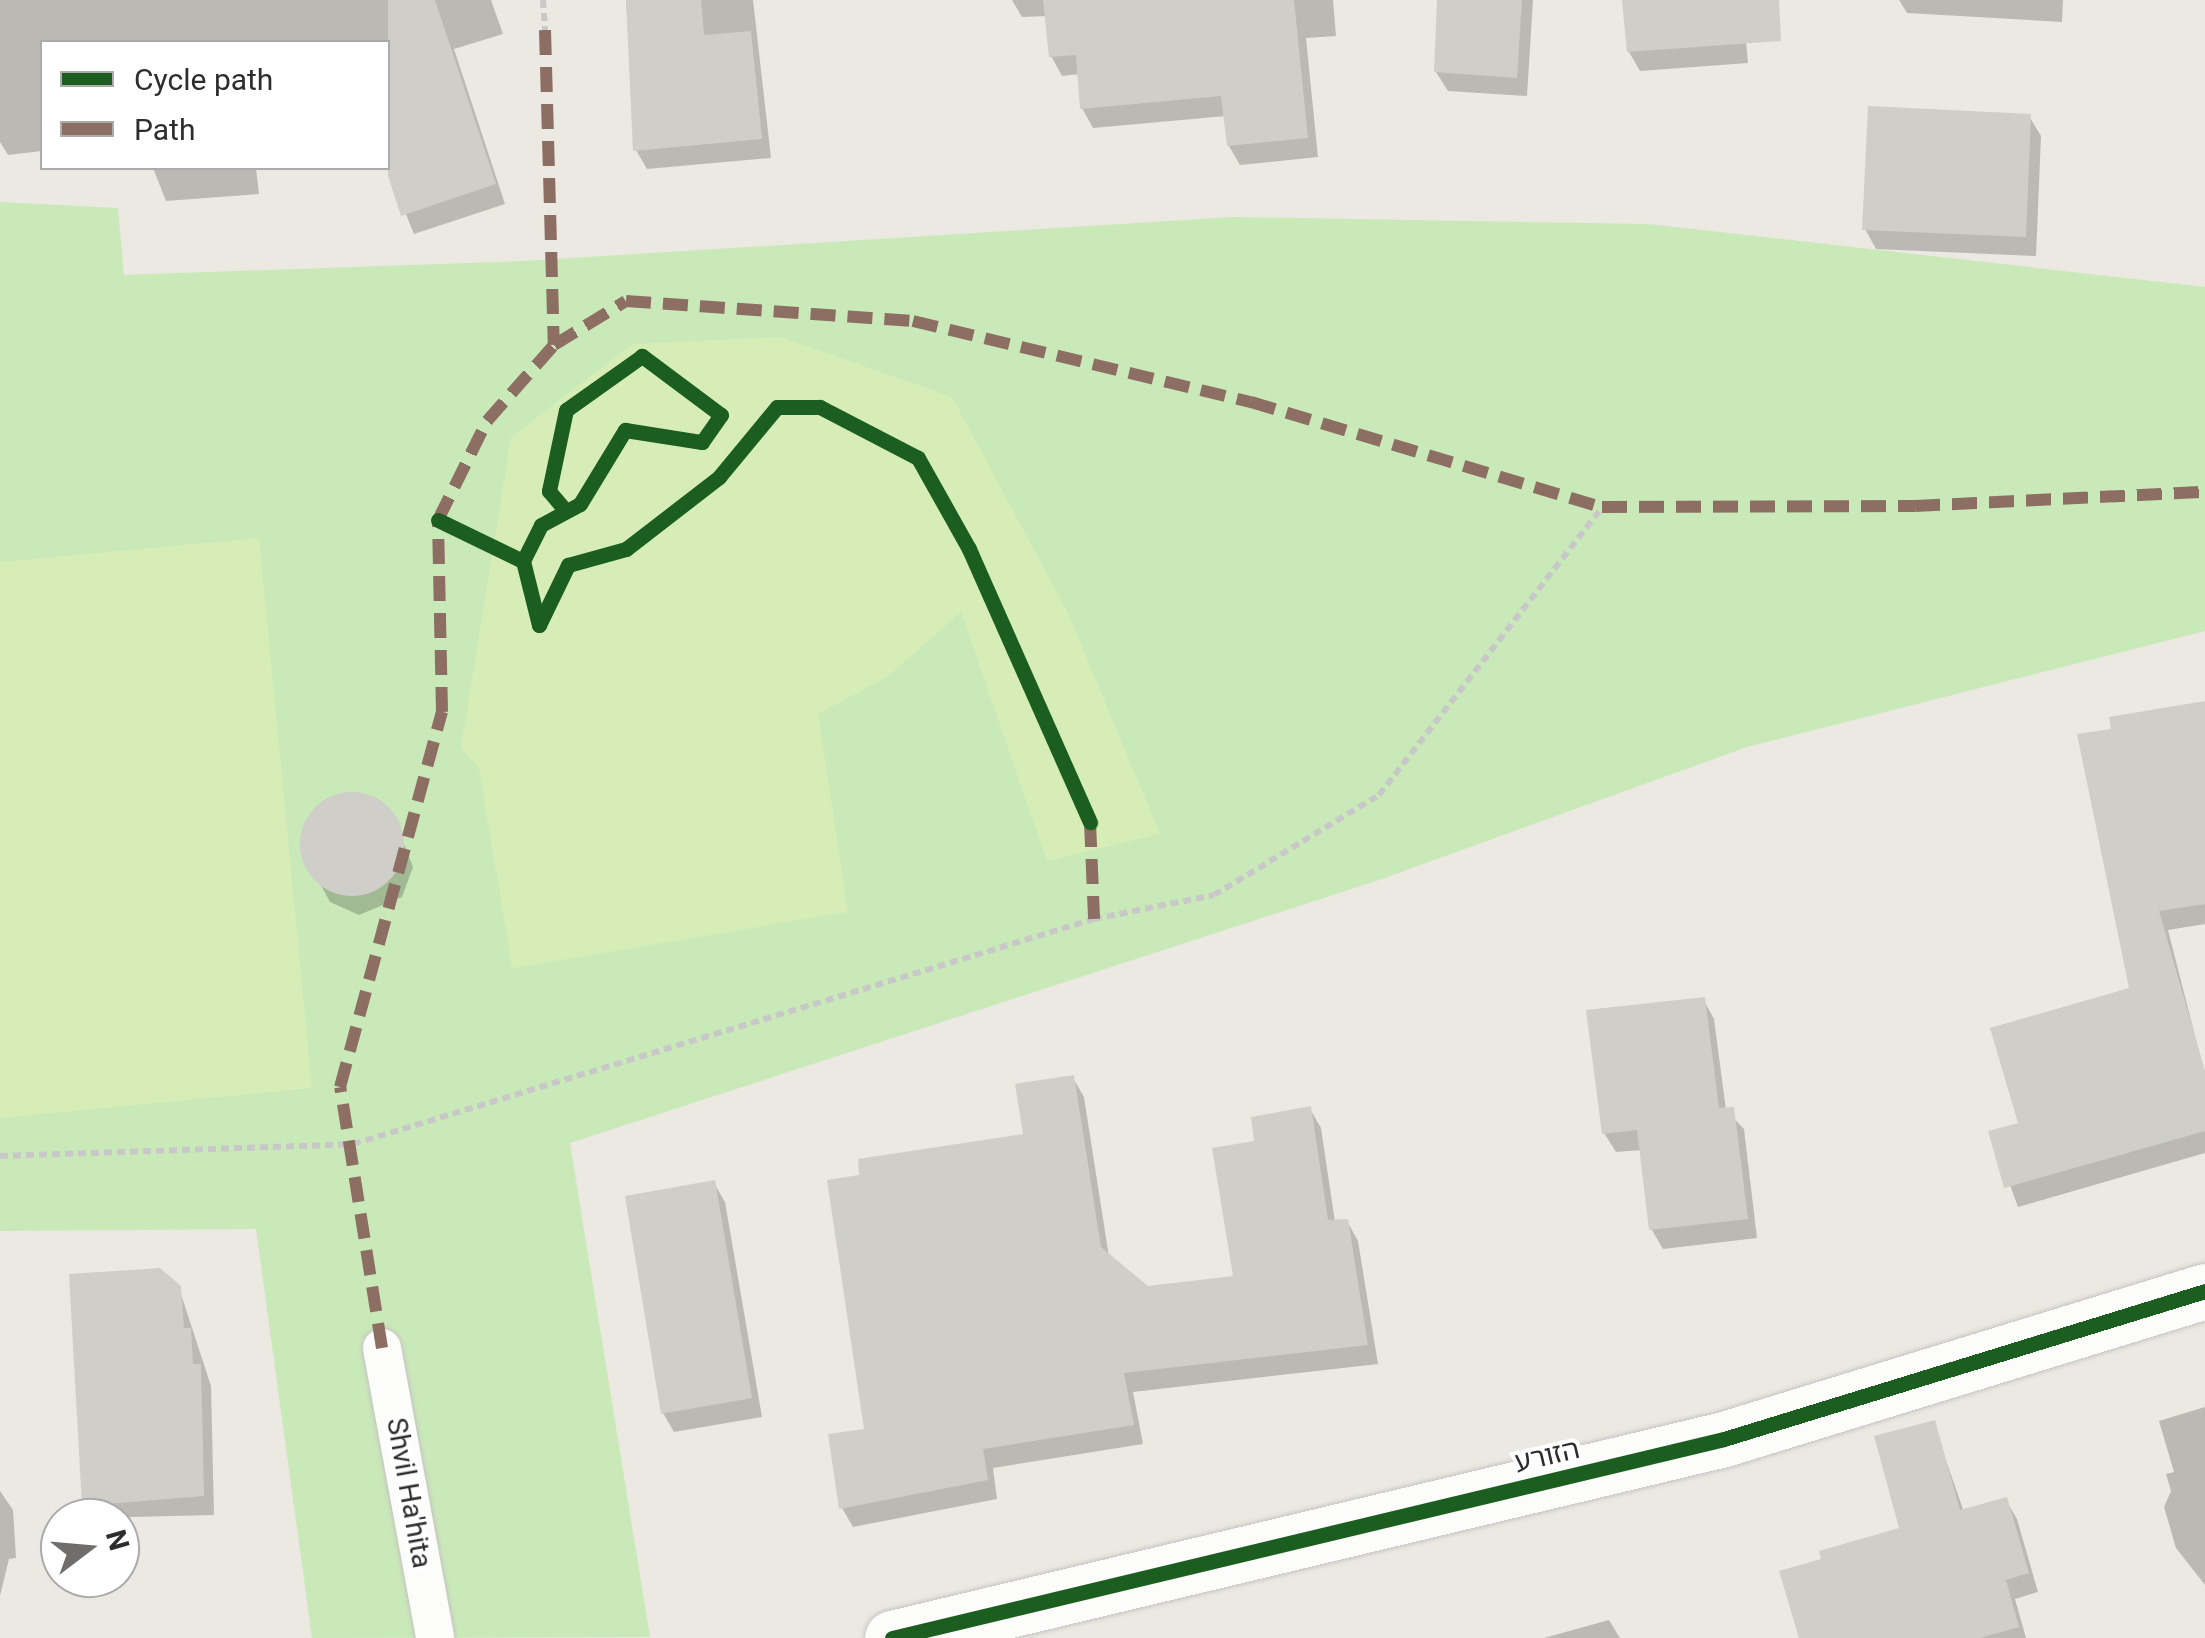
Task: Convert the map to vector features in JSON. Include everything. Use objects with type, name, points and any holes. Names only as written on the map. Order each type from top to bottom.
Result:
[{"type":"street","name":"הזורע","points":[[892,1638],[1724,1440],[2205,1291]]},
{"type":"lane","name":"Shvil Ha'hita","points":[[382,1348],[435,1638]]},
{"type":"path","points":[[543,0],[544,30]]},
{"type":"path","points":[[0,1156],[353,1144],[1094,920],[1214,895],[1379,796],[1602,507]]},
{"type":"green space","points":[[0,202],[118,208],[124,275],[523,261],[1233,217],[1649,224],[2205,287],[2205,631],[1747,747],[1379,880],[570,1143],[650,1637],[312,1638],[256,1229],[0,1231]]},
{"type":"green space","points":[[781,337],[952,397],[1068,613],[1160,834],[1047,861],[961,612],[887,677],[818,714],[848,912],[512,968],[479,768],[461,748],[511,437],[633,344]]},
{"type":"green space","points":[[259,538],[312,1088],[0,1118],[0,562]]},
{"type":"building","points":[[388,0],[435,0],[496,184],[401,216],[388,176]]},
{"type":"building","points":[[626,0],[701,0],[704,35],[751,31],[762,139],[633,151]]},
{"type":"building","points":[[1043,0],[1294,0],[1308,138],[1227,146],[1221,96],[1080,109],[1076,55],[1049,57]]},
{"type":"building","points":[[1437,0],[1522,0],[1517,78],[1434,72]]},
{"type":"building","points":[[1622,0],[1779,0],[1781,41],[1627,52]]},
{"type":"building","points":[[1868,106],[2031,114],[2026,237],[1862,230]]},
{"type":"building","points":[[2205,701],[2205,904],[2159,911],[2205,1071],[2205,1131],[2004,1188],[1988,1131],[2018,1123],[1990,1028],[2129,988],[2077,734],[2111,729],[2109,717]]},
{"type":"building","points":[[352,792],[372,796],[389,807],[400,824],[404,844],[400,864],[389,881],[372,892],[352,896],[332,892],[315,881],[304,864],[300,844],[304,824],[315,807],[332,796]]},
{"type":"building","points":[[1705,997],[1719,1108],[1734,1107],[1748,1219],[1649,1230],[1637,1130],[1602,1134],[1586,1010]]},
{"type":"building","points":[[1074,1075],[1101,1247],[1148,1286],[1233,1276],[1212,1148],[1254,1141],[1251,1117],[1311,1106],[1328,1220],[1348,1219],[1368,1345],[1124,1373],[1134,1425],[983,1449],[988,1480],[839,1509],[828,1434],[864,1429],[827,1180],[859,1175],[858,1159],[1023,1134],[1015,1084]]},
{"type":"building","points":[[715,1180],[752,1398],[661,1414],[625,1196]]},
{"type":"building","points":[[160,1268],[181,1286],[184,1328],[191,1328],[193,1364],[201,1364],[204,1496],[140,1501],[140,1498],[82,1498],[69,1274]]},
{"type":"building","points":[[1935,1420],[1960,1510],[2007,1497],[2029,1573],[2006,1580],[2019,1627],[1980,1638],[1799,1638],[1779,1571],[1821,1559],[1819,1551],[1899,1528],[1874,1436]]},
{"type":"marked path","points":[[545,30],[554,345]]},
{"type":"marked path","points":[[382,1348],[340,1087],[442,712],[438,520],[487,421],[554,345],[626,301],[913,321],[1251,402],[1602,507],[1915,506],[2205,492]]},
{"type":"marked path","points":[[1090,822],[1094,919]]},
{"type":"cycle path","points":[[523,561],[541,525],[580,504],[625,430],[702,442],[721,415],[642,356],[566,410],[549,491],[566,511]]},
{"type":"cycle path","points":[[539,625],[568,565],[626,549],[719,477],[777,407],[820,407],[918,458],[969,549],[1090,822]]},
{"type":"cycle path","points":[[438,520],[523,561],[539,625]]},
{"type":"cycle path","points":[[892,1638],[1724,1439],[2205,1291]]}]
